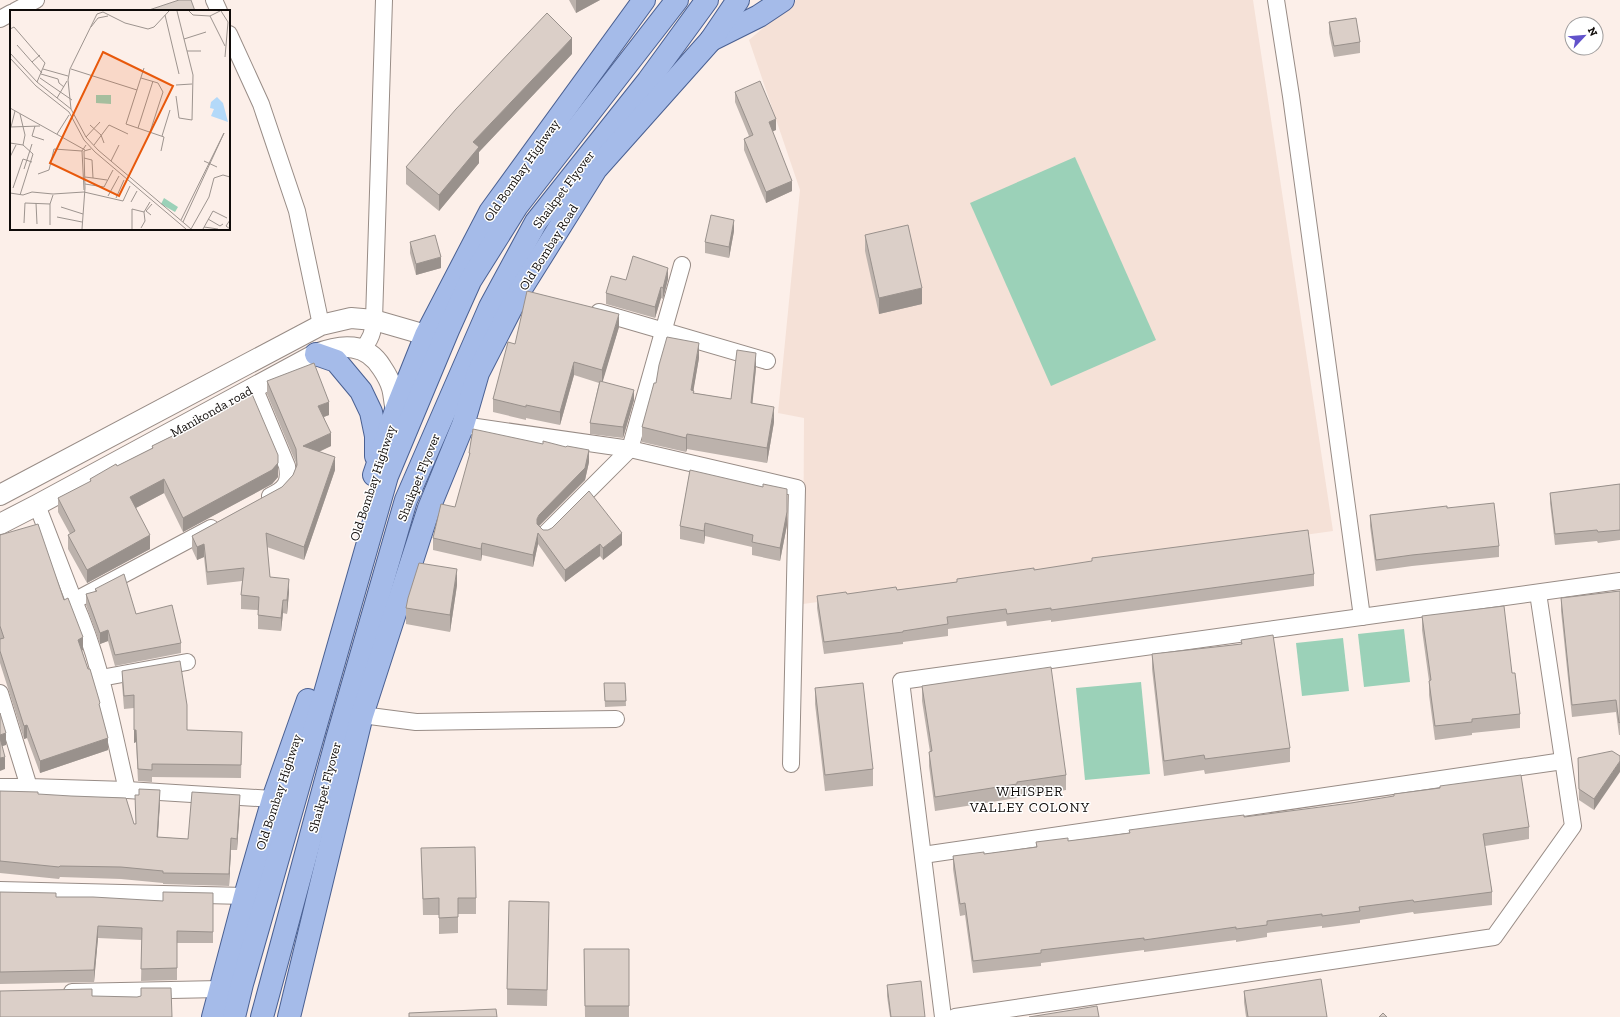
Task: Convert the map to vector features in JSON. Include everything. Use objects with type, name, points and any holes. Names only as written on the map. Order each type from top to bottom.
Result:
[{"type":"main road","name":"Old Bombay Highway","points":[[212,1017],[245,896],[274,799],[305,711],[376,467],[396,410],[426,334],[490,212],[644,0]]},
{"type":"main road","name":"Shaikpet Flyover","points":[[234,1017],[242,984],[387,476],[448,330],[470,281],[517,206],[677,0]]},
{"type":"main road","name":"Shaikpet Flyover","points":[[262,1017],[337,739],[406,500],[490,307],[536,222],[648,81],[707,0]]},
{"type":"main road","name":"Old Bombay Road","points":[[463,425],[478,373],[528,291],[596,169],[711,40],[738,0]]},
{"type":"main road","points":[[711,40],[760,16],[783,0]]},
{"type":"main road","points":[[316,354],[336,361],[361,391],[371,412],[376,436],[376,467]]},
{"type":"main road","points":[[289,1017],[362,714],[429,508],[463,425]]},
{"type":"street","points":[[17,10],[36,0]]},
{"type":"street","points":[[214,0],[219,10]]},
{"type":"street","points":[[384,0],[374,320],[369,342],[362,349],[377,360],[385,373],[392,387],[396,410]]},
{"type":"street","points":[[1276,0],[1291,96],[1362,617]]},
{"type":"street","points":[[0,19],[10,14]]},
{"type":"street","points":[[230,36],[261,104],[297,211],[321,325]]},
{"type":"street","points":[[546,533],[630,449],[682,265]]},
{"type":"street","points":[[588,309],[662,332],[767,361]]},
{"type":"street","name":"Manikonda road","points":[[0,495],[321,325],[351,318],[374,320],[426,334]]},
{"type":"street","name":"Manikonda road","points":[[0,524],[316,354],[332,348],[347,346],[362,349]]},
{"type":"street","points":[[254,387],[288,473],[288,479],[285,486],[278,492],[258,503]]},
{"type":"street","points":[[463,425],[630,449],[797,488],[791,764]]},
{"type":"street","points":[[37,505],[81,618],[101,678],[127,790]]},
{"type":"street","points":[[74,602],[224,521]]},
{"type":"street","points":[[943,1017],[902,681],[1620,581]]},
{"type":"street","points":[[955,1017],[1494,937],[1573,826],[1538,593]]},
{"type":"street","points":[[101,678],[187,662]]},
{"type":"street","points":[[0,694],[29,787]]},
{"type":"street","points":[[362,714],[416,722],[616,719]]},
{"type":"street","points":[[923,855],[1563,761]]},
{"type":"street","points":[[0,787],[127,790],[274,799]]},
{"type":"street","points":[[0,890],[245,896]]},
{"type":"street","points":[[55,992],[220,989]]},
{"type":"shaded area","points":[[796,0],[1253,0],[1333,531],[803,604],[804,418],[778,413],[800,190],[749,40]]},
{"type":"green space","points":[[1075,157],[1156,340],[1051,386],[970,203]]},
{"type":"green space","points":[[1404,629],[1410,682],[1364,687],[1358,634]]},
{"type":"green space","points":[[1343,638],[1349,691],[1302,696],[1296,643]]},
{"type":"green space","points":[[1141,682],[1150,774],[1085,780],[1076,688]]},
{"type":"building","points":[[179,0],[191,0],[195,10],[149,10]]},
{"type":"building","points":[[547,13],[572,38],[473,142],[479,147],[439,195],[406,167],[456,109]]},
{"type":"building","points":[[1356,18],[1360,42],[1334,46],[1329,22]]},
{"type":"building","points":[[760,81],[776,119],[769,122],[792,181],[766,192],[744,139],[753,135],[735,92]]},
{"type":"building","points":[[711,215],[734,220],[729,247],[705,242]]},
{"type":"building","points":[[908,225],[922,288],[879,298],[865,235]]},
{"type":"building","points":[[435,235],[441,257],[416,264],[410,242]]},
{"type":"building","points":[[633,256],[668,268],[663,288],[661,287],[655,307],[606,293],[611,276],[626,280]]},
{"type":"building","points":[[527,291],[619,314],[602,370],[574,362],[560,412],[526,405],[526,407],[493,399],[508,342],[515,344]]},
{"type":"building","points":[[667,337],[699,343],[691,390],[694,391],[693,393],[731,399],[737,350],[756,353],[751,403],[774,407],[767,448],[687,434],[686,438],[642,427],[654,383],[656,383],[659,365]]},
{"type":"building","points":[[314,363],[329,402],[318,406],[331,433],[303,446],[335,457],[304,547],[266,533],[270,577],[289,579],[287,600],[283,600],[281,618],[258,615],[259,597],[241,595],[244,568],[207,572],[204,544],[197,547],[192,536],[282,487],[293,475],[297,465],[296,449],[267,381]]},
{"type":"building","points":[[600,381],[634,390],[623,427],[590,423]]},
{"type":"building","points":[[252,394],[278,455],[278,463],[272,470],[183,518],[164,479],[130,497],[150,535],[87,570],[68,535],[75,531],[58,498],[91,481],[90,479],[116,464],[117,466],[153,448],[152,446],[219,413],[218,411]]},
{"type":"building","points":[[473,429],[543,444],[543,441],[566,447],[589,450],[585,468],[539,515],[537,524],[543,530],[552,528],[589,491],[622,533],[603,548],[600,544],[565,570],[538,533],[533,555],[482,543],[481,549],[433,538],[441,504],[455,507],[470,453]]},
{"type":"building","points":[[690,470],[763,487],[763,484],[787,489],[787,512],[780,548],[752,542],[753,535],[705,523],[704,531],[680,526]]},
{"type":"building","points":[[1620,484],[1620,530],[1598,532],[1597,530],[1555,534],[1550,493]]},
{"type":"building","points":[[1494,503],[1499,546],[1376,560],[1370,515],[1447,506],[1447,508]]},
{"type":"building","points":[[38,524],[64,600],[68,598],[83,637],[78,640],[88,669],[90,669],[108,738],[40,761],[27,725],[24,726],[0,651],[0,639],[4,638],[0,626],[0,535]]},
{"type":"building","points":[[1308,530],[1314,574],[1051,610],[1051,608],[1007,614],[1006,609],[947,617],[948,624],[903,632],[824,642],[817,596],[846,592],[847,594],[896,587],[897,590],[957,582],[957,579],[1034,568],[1034,570],[1092,561],[1092,558]]},
{"type":"building","points":[[419,563],[457,569],[450,615],[406,608]]},
{"type":"building","points":[[124,574],[136,614],[172,605],[181,643],[115,655],[108,630],[100,633],[86,594],[97,591],[95,589]]},
{"type":"building","points":[[1620,591],[1619,723],[1616,700],[1572,705],[1561,598]]},
{"type":"building","points":[[1504,606],[1512,673],[1515,673],[1520,714],[1472,719],[1472,722],[1435,726],[1429,681],[1431,680],[1422,616]]},
{"type":"building","points":[[1273,635],[1290,748],[1205,759],[1204,755],[1164,761],[1152,654],[1242,644],[1241,640]]},
{"type":"building","points":[[180,661],[187,705],[187,730],[242,732],[241,765],[152,764],[152,770],[138,769],[136,730],[134,730],[134,695],[124,696],[122,671]]},
{"type":"building","points":[[1051,667],[1066,775],[1017,782],[1017,784],[935,797],[929,752],[932,751],[922,686]]},
{"type":"building","points":[[604,683],[625,683],[626,701],[605,701]]},
{"type":"building","points":[[863,683],[873,769],[825,775],[815,688]]},
{"type":"building","points":[[0,713],[6,733],[0,735]]},
{"type":"building","points":[[0,738],[5,757],[0,758]]},
{"type":"building","points":[[1612,751],[1620,756],[1620,761],[1594,799],[1579,789],[1578,758]]},
{"type":"building","points":[[1521,775],[1529,827],[1483,834],[1492,892],[1359,907],[1360,911],[1267,921],[1267,925],[1236,929],[1236,927],[1144,940],[1144,938],[1041,950],[1041,953],[973,961],[965,903],[960,904],[953,856],[984,852],[984,854],[1037,847],[1036,842],[1068,838],[1068,841],[1130,833],[1129,830],[1351,803],[1394,796],[1394,794],[1440,788],[1440,786]]},
{"type":"building","points":[[139,789],[160,790],[157,837],[188,839],[192,792],[240,795],[237,839],[231,838],[229,874],[163,873],[163,871],[121,867],[59,867],[0,861],[0,791],[126,798],[134,824],[136,824],[135,795],[139,795]]},
{"type":"building","points":[[475,847],[476,898],[458,898],[458,917],[439,918],[439,898],[423,899],[421,848]]},
{"type":"building","points":[[0,892],[56,893],[56,897],[93,897],[163,901],[163,892],[213,893],[213,932],[177,931],[177,968],[141,969],[142,928],[98,926],[94,970],[0,972]]},
{"type":"building","points":[[509,901],[549,902],[547,990],[507,989]]},
{"type":"building","points":[[584,949],[629,949],[629,1006],[585,1006]]},
{"type":"building","points":[[1321,979],[1327,1017],[1248,1017],[1244,991]]},
{"type":"building","points":[[921,981],[925,1017],[891,1017],[887,985]]},
{"type":"building","points":[[141,988],[171,988],[172,1017],[0,1017],[0,991],[92,989],[92,996],[137,997],[141,996]]},
{"type":"building","points":[[1097,1006],[1099,1017],[1029,1017]]},
{"type":"building","points":[[496,1009],[497,1017],[409,1017],[409,1013]]},
{"type":"building","points":[[1383,1013],[1387,1017],[1379,1017]]},
{"type":"district","name":"WHISPER VALLEY COLONY","points":[[1030,800]]}]
